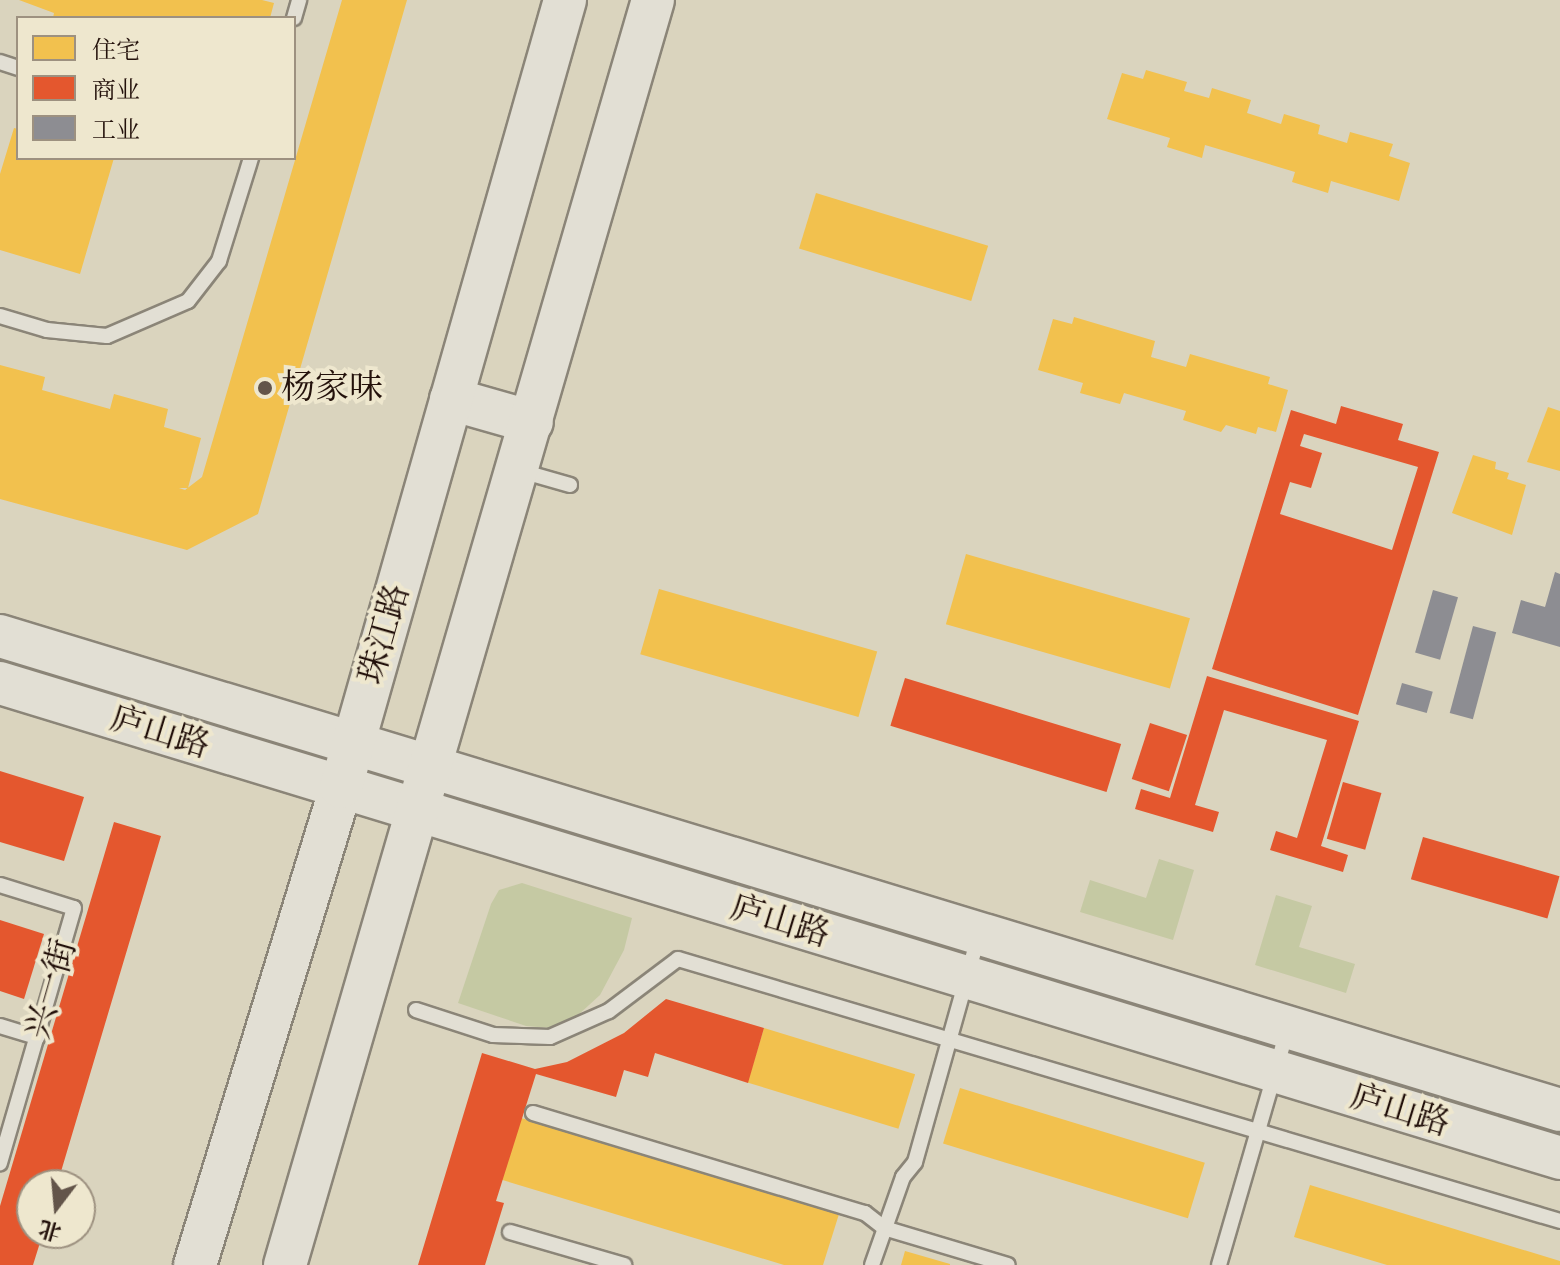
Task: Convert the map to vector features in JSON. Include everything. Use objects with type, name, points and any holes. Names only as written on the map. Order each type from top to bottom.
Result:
[{"type":"street","name":"珠江路","points":[[195,1265],[341,787],[565,0]]},
{"type":"street","points":[[285,1265],[653,0]]},
{"type":"street","points":[[451,399],[532,422]]},
{"type":"street","name":"庐山路","points":[[0,636],[1560,1110]]},
{"type":"street","name":"庐山路","points":[[0,683],[966,980],[1560,1158]]},
{"type":"lane","points":[[0,316],[47,330],[107,336],[188,301],[219,261],[250,160]]},
{"type":"lane","points":[[518,470],[570,485]]},
{"type":"lane","name":"兴一街","points":[[0,885],[74,908],[0,1163]]},
{"type":"lane","points":[[872,1265],[903,1177],[915,1162],[979,934]]},
{"type":"lane","points":[[416,1010],[493,1035],[550,1037],[609,1011],[678,959],[1259,1129],[1560,1221]]},
{"type":"lane","points":[[0,1026],[37,1037]]},
{"type":"lane","points":[[1219,1265],[1288,1029]]},
{"type":"lane","points":[[533,1113],[865,1213],[884,1228],[1008,1265]]},
{"type":"lane","points":[[510,1232],[624,1265]]},
{"type":"green space","points":[[1159,859],[1194,870],[1173,940],[1080,912],[1090,880],[1146,898]]},
{"type":"green space","points":[[522,883],[632,918],[624,950],[600,995],[577,1016],[549,1028],[526,1026],[458,1003],[491,904],[499,890]]},
{"type":"green space","points":[[1276,895],[1312,906],[1299,947],[1355,964],[1346,993],[1255,965]]},
{"type":"building: 住宅","points":[[19,0],[262,0],[274,3],[271,16],[53,16],[54,13]]},
{"type":"building: 住宅","points":[[342,0],[407,0],[258,514],[187,550],[0,499],[0,365],[45,377],[42,390],[110,409],[114,394],[168,409],[164,427],[201,438],[188,488],[202,477]]},
{"type":"building: 住宅","points":[[1146,70],[1187,82],[1184,91],[1209,98],[1212,88],[1251,100],[1247,113],[1281,124],[1284,114],[1320,125],[1318,134],[1347,143],[1350,132],[1393,144],[1389,156],[1410,163],[1399,201],[1331,181],[1328,193],[1292,182],[1295,172],[1205,145],[1202,158],[1167,147],[1170,138],[1107,119],[1122,73],[1143,79]]},
{"type":"building: 住宅","points":[[14,128],[16,160],[113,160],[80,274],[0,250],[0,174]]},
{"type":"building: 住宅","points":[[816,193],[988,246],[971,301],[799,248]]},
{"type":"building: 住宅","points":[[1074,317],[1155,341],[1151,357],[1186,367],[1190,354],[1270,377],[1268,384],[1288,390],[1276,432],[1258,427],[1256,434],[1226,425],[1221,432],[1183,420],[1186,411],[1124,393],[1120,404],[1080,393],[1083,383],[1038,370],[1053,319],[1072,324]]},
{"type":"building: 住宅","points":[[1548,407],[1560,411],[1560,471],[1527,462]]},
{"type":"building: 住宅","points":[[1473,455],[1496,462],[1495,469],[1509,473],[1507,479],[1526,485],[1512,535],[1452,513]]},
{"type":"building: 住宅","points":[[966,554],[1190,618],[1170,688],[946,624]]},
{"type":"building: 住宅","points":[[659,589],[877,652],[858,717],[640,654]]},
{"type":"building: 住宅","points":[[764,1028],[915,1074],[898,1129],[747,1083]]},
{"type":"building: 住宅","points":[[960,1088],[1205,1163],[1188,1218],[943,1143]]},
{"type":"building: 住宅","points":[[485,1107],[839,1214],[823,1265],[784,1265],[466,1169]]},
{"type":"building: 住宅","points":[[1310,1185],[1560,1261],[1560,1265],[1387,1265],[1294,1237]]},
{"type":"building: 住宅","points":[[905,1251],[950,1264],[950,1265],[901,1265]]},
{"type":"building: 商业","points":[[1341,406],[1403,424],[1398,440],[1439,452],[1358,715],[1212,669],[1291,410],[1336,424]],"holes":[[[1304,434],[1418,467],[1392,550],[1280,514],[1290,482],[1311,488],[1322,453],[1300,446]]]},
{"type":"building: 商业","points":[[1207,676],[1359,721],[1321,846],[1348,855],[1343,872],[1270,850],[1276,831],[1297,838],[1327,740],[1224,710],[1195,805],[1219,812],[1213,832],[1135,809],[1141,789],[1170,798]]},
{"type":"building: 商业","points":[[905,678],[1121,744],[1107,792],[890,726]]},
{"type":"building: 商业","points":[[1150,723],[1187,735],[1169,791],[1132,779]]},
{"type":"building: 商业","points":[[0,771],[84,797],[64,861],[0,842]]},
{"type":"building: 商业","points":[[1343,782],[1381,793],[1365,850],[1327,839]]},
{"type":"building: 商业","points":[[114,822],[161,836],[62,1169],[16,1169],[16,1249],[38,1249],[33,1265],[0,1265],[0,1206]]},
{"type":"building: 商业","points":[[1423,837],[1559,876],[1547,918],[1411,879]]},
{"type":"building: 商业","points":[[0,920],[44,934],[24,999],[0,991]]},
{"type":"building: 商业","points":[[666,999],[764,1028],[748,1083],[655,1053],[648,1077],[624,1070],[616,1097],[536,1074],[496,1201],[504,1203],[485,1265],[418,1265],[482,1053],[535,1069],[567,1062],[624,1033]]},
{"type":"building: 工业","points":[[1555,572],[1560,574],[1560,647],[1512,633],[1521,600],[1545,607]]},
{"type":"building: 工业","points":[[1433,590],[1458,597],[1440,660],[1415,652]]},
{"type":"building: 工业","points":[[1473,626],[1496,632],[1473,719],[1450,713]]},
{"type":"building: 工业","points":[[1402,683],[1433,692],[1427,713],[1396,704]]},
{"type":"place","name":"杨家味","points":[[265,388]]}]
